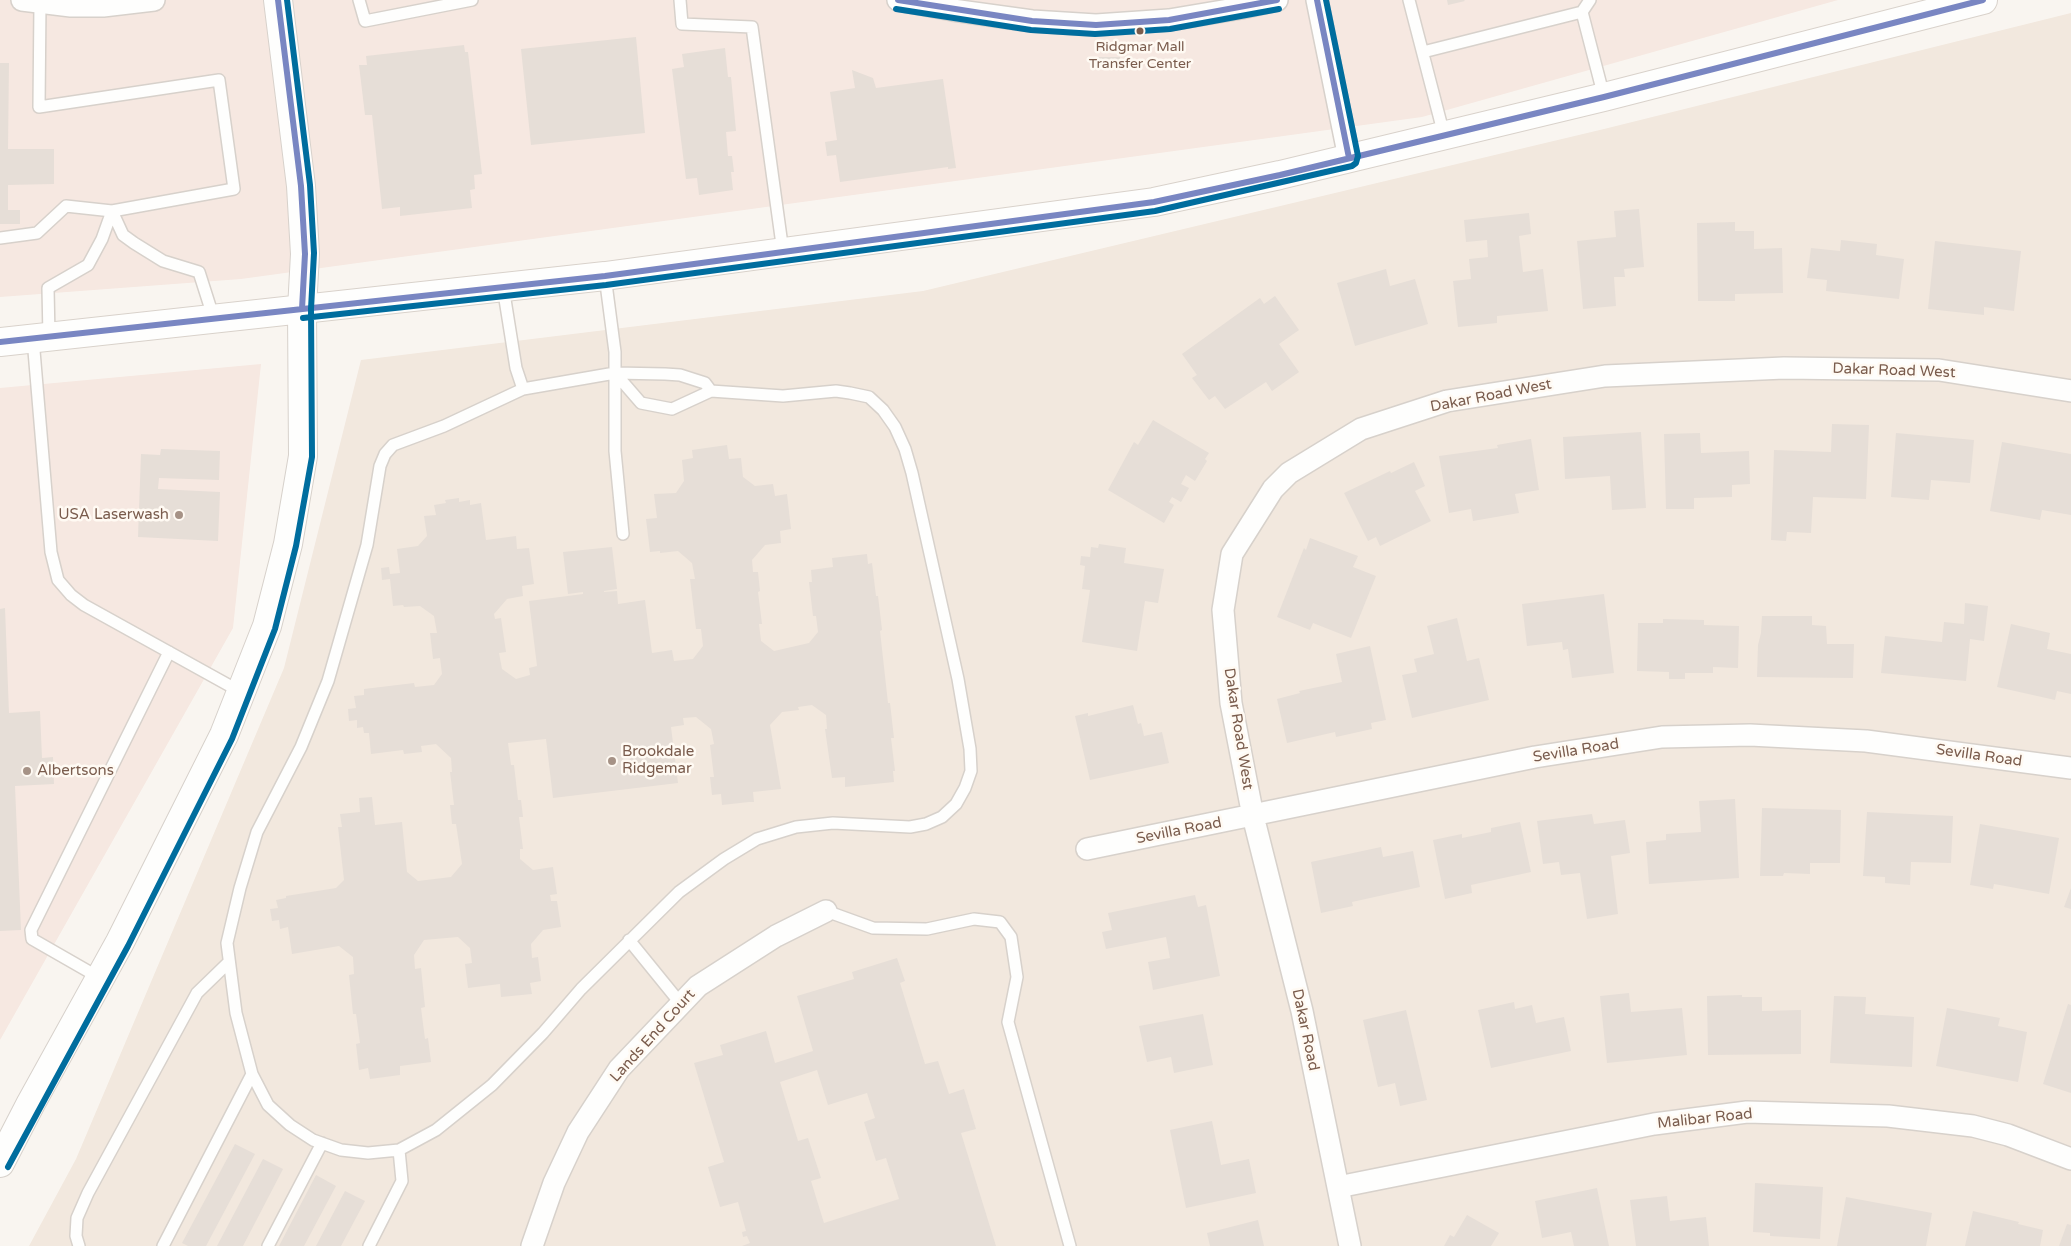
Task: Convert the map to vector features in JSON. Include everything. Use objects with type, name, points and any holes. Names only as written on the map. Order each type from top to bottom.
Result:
[{"type":"main road","points":[[0,1163],[100,978],[224,735],[267,626],[288,544],[303,456],[302,309],[304,254],[301,186],[278,0]]},
{"type":"main road","points":[[0,342],[130,330],[605,276],[1154,202],[1280,175],[1604,97],[1983,0]]},
{"type":"street","points":[[31,2],[103,6],[154,0]]},
{"type":"street","points":[[898,0],[1024,20],[1096,25],[1169,20],[1277,0]]},
{"type":"street","points":[[1317,0],[1349,158]]},
{"type":"street","name":"Dakar Road West","points":[[1253,816],[1231,702],[1223,610],[1232,554],[1273,489],[1289,473],[1361,429],[1446,402],[1605,376],[1784,368],[1939,370],[2071,391]]},
{"type":"street","name":"Sevilla Road","points":[[1087,849],[1535,757],[1662,737],[1750,735],[1866,741],[2071,768]]},
{"type":"street","name":"Dakar Road","points":[[1253,816],[1302,1011],[1350,1246]]},
{"type":"street","name":"Lands End Court","points":[[532,1246],[554,1183],[578,1132],[619,1069],[698,986],[776,936],[826,911]]},
{"type":"street","name":"Malibar Road","points":[[1338,1187],[1654,1124],[1747,1112],[1888,1116],[1973,1126],[2008,1134],[2071,1159]]},
{"type":"lane","points":[[359,0],[364,21],[472,0]]},
{"type":"lane","points":[[680,0],[682,24],[752,27],[783,252]]},
{"type":"lane","points":[[1410,0],[1444,135]]},
{"type":"lane","points":[[1423,52],[1582,12],[1590,0]]},
{"type":"lane","points":[[0,238],[37,233],[66,206],[112,211],[234,189],[219,80],[39,107],[31,2]]},
{"type":"lane","points":[[1582,12],[1604,97]]},
{"type":"lane","points":[[112,211],[123,235],[134,243],[163,261],[199,272],[214,319]]},
{"type":"lane","points":[[112,211],[102,239],[88,265],[48,288],[41,338],[51,552],[58,580],[71,595],[84,605],[241,692]]},
{"type":"lane","points":[[605,276],[615,352],[615,451],[623,534]]},
{"type":"lane","points":[[503,287],[516,368],[523,389]]},
{"type":"lane","points":[[615,374],[641,403],[672,409],[711,390],[783,396],[836,392],[850,393],[869,398],[883,410],[895,426],[905,448],[912,473],[958,679],[968,732],[971,771],[965,788],[956,804],[942,817],[926,824],[910,827],[824,824],[796,826],[757,840],[724,859],[679,892],[581,989],[544,1033],[492,1085],[436,1130],[399,1150],[368,1154],[341,1150],[313,1140],[290,1125],[268,1105],[252,1074],[236,1013],[227,943],[240,888],[258,832],[320,705],[367,545],[380,466],[384,454],[393,445],[444,426],[523,389],[615,374],[680,375],[705,383],[711,390]]},
{"type":"lane","points":[[100,978],[32,939],[31,930],[169,652]]},
{"type":"lane","points":[[826,911],[873,928],[927,930],[974,919],[1000,922],[1011,937],[1016,976],[1008,1022],[1070,1246]]},
{"type":"lane","points":[[629,940],[681,1004]]},
{"type":"lane","points":[[79,1246],[76,1236],[78,1218],[88,1193],[198,993],[229,962]]},
{"type":"lane","points":[[163,1246],[252,1074]]},
{"type":"lane","points":[[268,1246],[322,1143]]},
{"type":"lane","points":[[369,1246],[402,1181],[399,1150]]},
{"type":"shaded area","points":[[0,0],[1838,0],[1422,117],[241,279],[0,297]]},
{"type":"shaded area","points":[[2071,13],[2071,1246],[29,1246],[76,1159],[284,668],[361,360],[923,291],[1604,129]]},
{"type":"shaded area","points":[[261,364],[233,628],[0,1040],[0,388]]},
{"type":"building","points":[[1447,0],[1464,0],[1465,1],[1448,5]]},
{"type":"building","points":[[636,37],[645,133],[531,145],[521,49]]},
{"type":"building","points":[[464,45],[465,52],[468,52],[482,174],[474,175],[475,189],[470,190],[472,208],[400,216],[400,207],[382,209],[372,115],[365,115],[359,65],[367,65],[366,56]]},
{"type":"building","points":[[725,48],[728,77],[731,77],[736,131],[726,132],[728,156],[732,156],[734,172],[731,172],[733,190],[699,195],[697,178],[686,179],[672,69],[684,67],[682,54]]},
{"type":"building","points":[[1098,57],[1120,57],[1120,66],[1098,66]]},
{"type":"building","points":[[0,63],[9,63],[8,149],[54,149],[54,184],[8,185],[8,210],[20,210],[20,224],[0,224]]},
{"type":"building","points":[[852,70],[873,78],[876,88],[943,79],[956,168],[948,169],[948,167],[840,182],[836,155],[827,156],[825,142],[837,140],[830,92],[855,88]]},
{"type":"building","points":[[1639,209],[1644,267],[1624,269],[1625,277],[1614,277],[1616,306],[1583,309],[1577,241],[1616,237],[1614,211]]},
{"type":"building","points":[[1529,213],[1531,234],[1519,236],[1523,272],[1543,269],[1548,311],[1497,316],[1497,323],[1458,327],[1453,281],[1471,279],[1469,259],[1488,257],[1487,240],[1466,242],[1464,220]]},
{"type":"building","points":[[1735,222],[1735,231],[1754,231],[1754,249],[1782,248],[1783,293],[1735,294],[1735,301],[1698,301],[1697,223]]},
{"type":"building","points":[[1841,240],[1877,244],[1876,255],[1904,259],[1899,299],[1826,291],[1827,280],[1807,278],[1811,248],[1840,251]]},
{"type":"building","points":[[1935,241],[2021,251],[2014,311],[1984,307],[1984,315],[1928,309]]},
{"type":"building","points":[[1386,269],[1390,286],[1415,279],[1428,324],[1355,346],[1337,283]]},
{"type":"building","points":[[1275,296],[1299,330],[1279,344],[1299,372],[1272,391],[1266,382],[1225,409],[1215,396],[1209,400],[1192,378],[1197,375],[1182,354],[1260,298],[1264,304]]},
{"type":"building","points":[[1153,420],[1209,453],[1205,459],[1207,461],[1195,481],[1186,475],[1181,484],[1189,488],[1181,502],[1172,497],[1169,502],[1174,505],[1164,523],[1108,490],[1134,442],[1138,445]]},
{"type":"building","points":[[1832,424],[1869,425],[1866,499],[1813,497],[1811,533],[1787,532],[1786,541],[1771,540],[1774,450],[1831,452]]},
{"type":"building","points":[[1641,432],[1646,508],[1612,510],[1610,476],[1565,479],[1563,437]]},
{"type":"building","points":[[1700,433],[1701,453],[1749,451],[1750,484],[1732,485],[1732,497],[1694,498],[1694,509],[1666,509],[1664,434]]},
{"type":"building","points":[[1896,433],[1974,440],[1970,483],[1931,480],[1929,500],[1891,497]]},
{"type":"building","points":[[1531,439],[1539,490],[1515,494],[1519,513],[1473,521],[1471,509],[1449,513],[1439,456],[1498,448],[1497,445]]},
{"type":"building","points":[[2002,442],[2071,454],[2071,515],[2042,510],[2040,520],[1990,511]]},
{"type":"building","name":"Brookdale Ridgemar","points":[[727,445],[729,459],[741,458],[743,477],[755,486],[773,484],[775,496],[787,494],[791,529],[780,531],[781,543],[765,545],[752,560],[753,572],[758,572],[760,591],[758,592],[762,624],[759,624],[761,641],[774,651],[809,643],[818,632],[816,616],[813,616],[809,582],[812,582],[811,570],[833,567],[832,558],[867,554],[868,564],[872,563],[876,596],[878,596],[888,703],[890,703],[894,738],[891,738],[895,771],[893,771],[894,782],[845,787],[845,777],[832,778],[825,729],[827,729],[826,715],[812,705],[798,707],[799,710],[782,712],[770,725],[781,789],[753,792],[754,802],[722,805],[721,794],[712,795],[710,777],[714,777],[710,745],[714,744],[711,729],[696,717],[683,718],[684,725],[671,727],[678,783],[553,798],[546,739],[508,743],[511,765],[514,765],[518,800],[521,800],[523,817],[519,817],[523,849],[520,849],[520,859],[533,870],[553,867],[557,894],[550,895],[551,901],[557,901],[561,927],[543,930],[531,944],[532,958],[538,957],[541,981],[530,983],[532,994],[501,997],[500,984],[468,988],[465,964],[472,963],[470,948],[458,937],[424,940],[414,955],[415,969],[421,968],[425,1007],[421,1008],[425,1039],[428,1038],[431,1062],[400,1066],[400,1075],[370,1079],[368,1068],[359,1070],[356,1044],[360,1043],[356,1014],[353,1014],[349,975],[354,974],[353,957],[339,946],[292,954],[288,927],[280,929],[279,920],[272,921],[270,909],[278,908],[276,900],[286,898],[286,896],[336,888],[344,880],[338,827],[342,827],[340,814],[360,812],[359,798],[372,797],[375,825],[402,822],[407,872],[418,881],[451,877],[462,864],[456,824],[452,824],[450,805],[454,805],[450,772],[452,772],[451,758],[436,744],[421,746],[422,752],[404,754],[403,750],[371,754],[369,733],[364,733],[363,727],[357,728],[357,720],[349,721],[348,709],[356,708],[354,696],[364,695],[364,689],[414,683],[415,687],[434,685],[442,674],[440,658],[433,659],[430,633],[437,633],[434,616],[420,606],[393,606],[390,579],[382,580],[381,568],[389,567],[390,574],[400,573],[397,549],[418,546],[427,536],[424,516],[436,515],[434,505],[446,503],[445,500],[459,498],[459,502],[470,500],[470,505],[481,503],[486,540],[516,536],[517,549],[529,548],[534,584],[522,586],[523,596],[507,599],[494,614],[495,619],[501,618],[506,652],[499,653],[502,669],[516,679],[530,675],[529,668],[537,666],[529,601],[583,594],[583,592],[568,594],[563,552],[612,547],[617,589],[604,592],[617,591],[618,604],[645,600],[652,653],[672,650],[674,661],[693,659],[703,646],[701,629],[696,629],[690,579],[695,579],[692,563],[678,551],[650,552],[646,519],[657,518],[654,494],[676,493],[684,481],[682,460],[693,458],[692,450]]},
{"type":"building","name":"USA Laserwash","points":[[161,449],[220,451],[219,480],[159,478],[158,489],[220,492],[218,541],[138,537],[141,454],[160,455]]},
{"type":"building","points":[[1414,462],[1425,486],[1415,491],[1431,521],[1380,546],[1376,537],[1368,541],[1344,493]]},
{"type":"building","points":[[1310,538],[1358,556],[1353,567],[1376,576],[1351,638],[1313,623],[1310,630],[1277,617],[1304,548],[1306,550]]},
{"type":"building","points":[[1099,544],[1126,548],[1124,563],[1164,569],[1158,603],[1145,601],[1137,651],[1082,642],[1090,590],[1082,589],[1085,566],[1080,565],[1081,556],[1090,557],[1091,547],[1098,548]]},
{"type":"building","points":[[1604,594],[1614,673],[1572,678],[1568,649],[1563,650],[1562,642],[1527,646],[1522,604]]},
{"type":"building","points":[[1965,603],[1988,606],[1984,641],[1970,639],[1966,681],[1881,673],[1885,636],[1942,642],[1944,622],[1964,624]]},
{"type":"building","name":"Albertsons","points":[[5,608],[9,713],[40,711],[42,758],[53,757],[54,784],[15,786],[21,930],[0,931],[0,609]]},
{"type":"building","points":[[1762,616],[1812,616],[1812,625],[1826,626],[1827,644],[1854,644],[1853,678],[1757,677],[1758,645]]},
{"type":"building","points":[[1457,618],[1467,661],[1479,658],[1489,700],[1412,718],[1402,675],[1417,672],[1414,659],[1434,654],[1427,626]]},
{"type":"building","points":[[1663,619],[1704,620],[1704,625],[1739,626],[1738,668],[1713,667],[1713,673],[1685,673],[1685,679],[1669,679],[1669,672],[1637,671],[1638,623],[1663,623]]},
{"type":"building","points":[[2011,624],[2050,633],[2047,649],[2071,654],[2071,694],[2057,691],[2055,700],[1997,687]]},
{"type":"building","points":[[1370,646],[1386,720],[1371,723],[1372,729],[1336,737],[1335,732],[1287,743],[1277,699],[1300,693],[1299,691],[1342,682],[1336,654]]},
{"type":"building","points":[[1133,705],[1138,724],[1141,723],[1144,736],[1162,732],[1169,763],[1090,780],[1075,716],[1088,713],[1088,716]]},
{"type":"building","points":[[1735,799],[1739,878],[1649,884],[1646,842],[1666,840],[1666,834],[1701,832],[1699,801]]},
{"type":"building","points":[[1762,808],[1841,810],[1840,863],[1810,863],[1810,874],[1784,873],[1783,876],[1760,876]]},
{"type":"building","points":[[1867,812],[1953,816],[1951,863],[1911,862],[1910,885],[1885,883],[1885,877],[1863,876]]},
{"type":"building","points":[[1592,814],[1594,824],[1625,820],[1630,853],[1611,856],[1618,914],[1587,919],[1580,873],[1561,875],[1559,862],[1543,864],[1537,821]]},
{"type":"building","points":[[1520,822],[1531,872],[1471,885],[1472,893],[1445,899],[1433,840],[1462,834],[1462,838],[1491,832],[1491,828]]},
{"type":"building","points":[[1980,824],[2059,838],[2049,894],[1994,884],[1993,889],[1970,885]]},
{"type":"building","points":[[1381,847],[1383,857],[1413,851],[1420,887],[1352,902],[1353,906],[1321,913],[1311,862]]},
{"type":"building","points":[[2071,888],[2071,909],[2064,907]]},
{"type":"building","points":[[1195,895],[1198,907],[1206,905],[1220,976],[1153,990],[1148,962],[1170,958],[1166,937],[1106,949],[1102,932],[1112,930],[1108,913]]},
{"type":"building","points":[[897,958],[905,981],[900,983],[925,1064],[938,1061],[949,1094],[964,1089],[976,1129],[961,1133],[996,1246],[742,1246],[750,1243],[747,1236],[743,1237],[742,1232],[746,1231],[738,1202],[720,1207],[708,1167],[724,1162],[694,1063],[723,1055],[720,1045],[766,1031],[775,1063],[813,1051],[797,996],[854,979],[852,972]],"holes":[[[817,1070],[828,1105],[867,1093],[875,1118],[864,1122],[876,1161],[886,1158],[899,1199],[824,1223],[811,1181],[821,1178],[808,1138],[798,1141],[780,1082]]]},
{"type":"building","points":[[1629,993],[1631,1012],[1682,1008],[1687,1055],[1607,1063],[1600,996]]},
{"type":"building","points":[[1742,995],[1742,997],[1762,997],[1762,1011],[1801,1010],[1801,1054],[1708,1055],[1707,996]]},
{"type":"building","points":[[1834,996],[1866,997],[1865,1014],[1914,1017],[1912,1067],[1830,1063]]},
{"type":"building","points":[[1514,1002],[1515,1009],[1532,1005],[1536,1023],[1564,1017],[1571,1051],[1491,1068],[1478,1010]]},
{"type":"building","points":[[2068,1004],[2071,1005],[2071,1093],[2043,1084]]},
{"type":"building","points":[[1947,1008],[2000,1018],[1998,1026],[2027,1032],[2018,1082],[1936,1066]]},
{"type":"building","points":[[1406,1010],[1427,1100],[1400,1106],[1395,1083],[1378,1087],[1363,1020]]},
{"type":"building","points":[[1203,1014],[1213,1065],[1174,1073],[1171,1057],[1147,1062],[1139,1026]]},
{"type":"building","points":[[1212,1121],[1221,1165],[1249,1159],[1256,1193],[1186,1208],[1170,1130]]},
{"type":"building","points":[[235,1144],[255,1154],[206,1246],[188,1246],[182,1243]]},
{"type":"building","points":[[263,1159],[283,1169],[243,1246],[217,1246]]},
{"type":"building","points":[[316,1175],[336,1186],[304,1246],[279,1246]]},
{"type":"building","points":[[1755,1183],[1823,1187],[1820,1239],[1770,1236],[1770,1233],[1753,1232]]},
{"type":"building","points":[[1597,1188],[1609,1246],[1574,1246],[1571,1232],[1542,1238],[1535,1201]]},
{"type":"building","points":[[345,1191],[365,1201],[341,1246],[316,1246]]},
{"type":"building","points":[[1667,1196],[1670,1221],[1706,1217],[1709,1246],[1636,1246],[1630,1200]]},
{"type":"building","points":[[1846,1197],[1932,1213],[1926,1246],[1837,1246]]},
{"type":"building","points":[[1973,1211],[2043,1230],[2040,1246],[1965,1246]]},
{"type":"building","points":[[1467,1215],[1499,1233],[1491,1246],[1444,1246],[1450,1235],[1454,1237]]},
{"type":"building","points":[[1258,1220],[1264,1246],[1210,1246],[1207,1233]]},
{"type":"building","points":[[2067,1224],[2071,1225],[2071,1246],[2059,1246]]},
{"type":"transit line","points":[[278,0],[301,186],[305,254],[302,309]]},
{"type":"transit line","points":[[8,1167],[128,946],[232,739],[275,629],[296,546],[312,457],[311,309],[314,253],[310,185],[287,0]]},
{"type":"transit line","points":[[898,0],[1032,21],[1096,25],[1169,20],[1277,0]]},
{"type":"transit line","points":[[1317,0],[1349,158]]},
{"type":"transit line","points":[[303,318],[606,285],[1155,211],[1352,166],[1356,163],[1358,156],[1326,0]]},
{"type":"transit line","points":[[0,342],[605,276],[1154,202],[1280,175],[1604,97],[1983,0]]},
{"type":"transit line","points":[[896,9],[1031,30],[1095,34],[1170,29],[1279,9]]},
{"type":"place","name":"Ridgmar Mall Transfer Center","points":[[1140,31]]},
{"type":"place","name":"USA Laserwash","points":[[179,515]]},
{"type":"place","name":"Brookdale Ridgemar","points":[[612,761]]},
{"type":"place","name":"Albertsons","points":[[27,771]]}]
